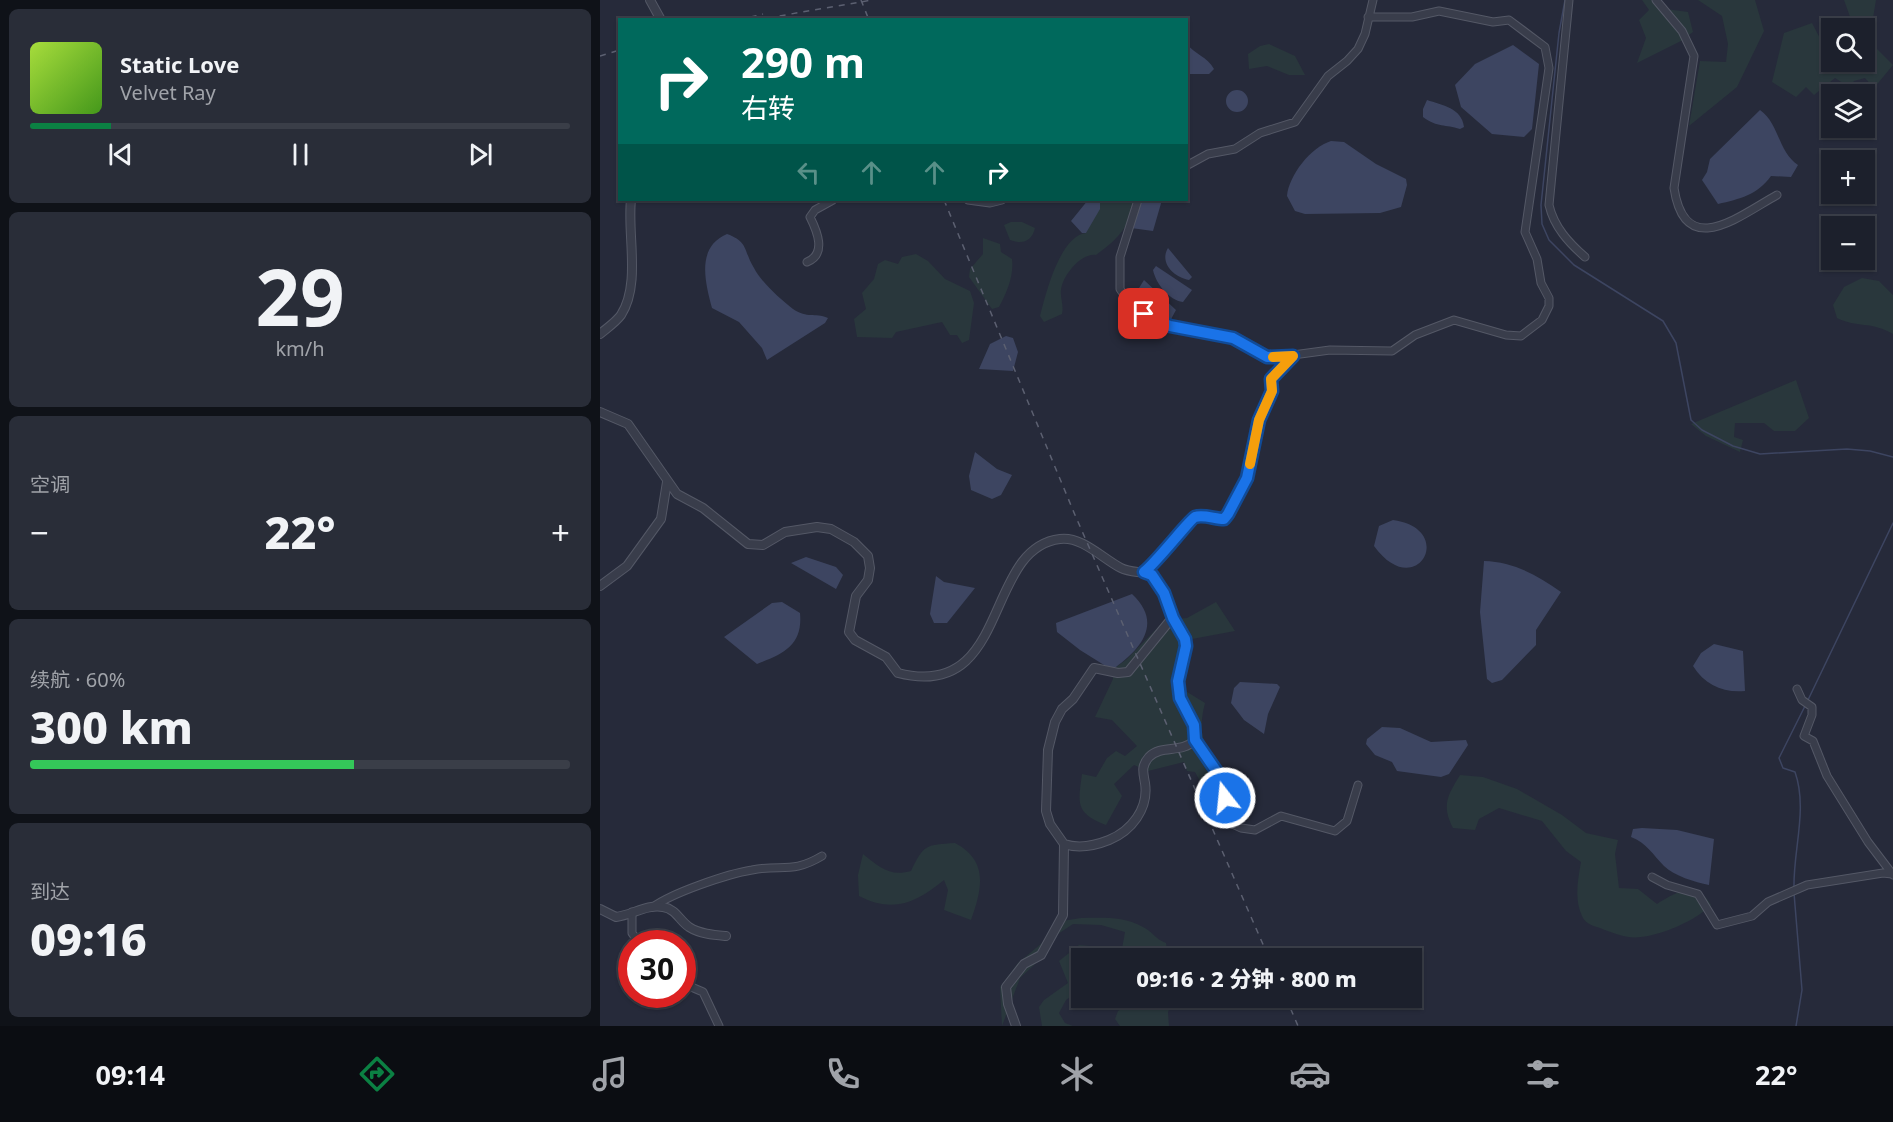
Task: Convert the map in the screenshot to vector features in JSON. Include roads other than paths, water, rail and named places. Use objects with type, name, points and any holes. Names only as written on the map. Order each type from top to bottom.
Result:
[{"type":"street","points":[[650,0],[660,18]]},
{"type":"street","points":[[1188,165],[1208,154],[1235,149],[1260,133],[1295,122],[1328,76],[1358,49],[1365,34],[1373,0]]},
{"type":"street","points":[[1569,0],[1549,205],[1552,218],[1558,227],[1570,244],[1585,257]]},
{"type":"street","points":[[1656,0],[1664,13],[1682,31],[1694,56],[1674,188],[1675,199],[1685,220],[1700,230],[1716,229],[1778,195]]},
{"type":"street","points":[[1138,201],[1119,263],[1120,289],[1129,302],[1162,324],[1233,338],[1267,357],[1293,356],[1330,350],[1392,351],[1415,335],[1454,320],[1506,335],[1521,336],[1542,320],[1549,306],[1549,298],[1541,283],[1538,259],[1525,232],[1549,68],[1545,47],[1509,20],[1493,22],[1439,11],[1412,17],[1368,16]]},
{"type":"street","points":[[1549,68],[1563,67]]},
{"type":"street","points":[[600,334],[619,318],[628,295],[633,251],[629,216],[630,201]]},
{"type":"street","points":[[807,262],[817,254],[819,246],[817,232],[810,217],[832,201]]},
{"type":"street","points":[[975,201],[990,203],[998,201]]},
{"type":"street","points":[[1144,572],[1164,555],[1191,520],[1200,516],[1224,519],[1228,514],[1247,478],[1259,420],[1272,391],[1271,379],[1293,356]]},
{"type":"street","points":[[600,412],[628,424],[677,494],[703,508],[748,544],[763,545],[785,532],[818,526],[831,529],[854,542],[868,556],[870,568],[868,580],[856,596],[849,632],[855,640],[886,657],[898,673],[933,676],[958,669],[988,633],[1018,567],[1034,548],[1059,539],[1069,539],[1122,568],[1152,575],[1164,593],[1173,618],[1185,639],[1178,688],[1194,725],[1195,740],[1226,785],[1223,814],[1226,821],[1241,828],[1262,828],[1281,816],[1335,831],[1347,821],[1358,785]]},
{"type":"street","points":[[600,586],[627,566],[661,519],[667,482]]},
{"type":"street","points":[[1016,1026],[1008,1005],[1006,987],[1024,964],[1041,955],[1063,915],[1064,844],[1050,824],[1046,811],[1048,750],[1055,722],[1094,668],[1128,672],[1173,618]]},
{"type":"street","points":[[1652,877],[1666,885],[1698,894],[1717,925],[1752,916],[1768,902],[1807,885],[1842,879],[1892,875],[1827,776],[1813,741],[1804,736],[1812,715],[1808,703],[1797,689]]},
{"type":"street","points":[[1064,844],[1087,846],[1125,834],[1139,814],[1144,795],[1143,766],[1148,758],[1165,749],[1185,748],[1195,740]]},
{"type":"street","points":[[600,909],[616,917],[653,907],[667,898],[735,874],[753,869],[801,867],[822,856]]},
{"type":"street","points":[[653,907],[674,911],[690,927],[705,934],[726,936]]},
{"type":"street","points":[[632,912],[632,930]]},
{"type":"street","points":[[696,989],[703,992],[719,1026]]},
{"type":"water","points":[[1188,45],[1214,69],[1209,74],[1188,74]]},
{"type":"water","points":[[1513,45],[1539,64],[1532,129],[1524,137],[1492,134],[1461,107],[1455,85],[1475,64]]},
{"type":"water","points":[[1237,90],[1245,93],[1248,101],[1245,109],[1237,112],[1229,109],[1226,101],[1229,93]]},
{"type":"water","points":[[1427,100],[1455,111],[1464,127],[1460,129],[1437,124],[1423,117],[1423,109]]},
{"type":"water","points":[[1760,110],[1771,122],[1786,153],[1798,165],[1791,177],[1771,176],[1754,192],[1718,204],[1702,180],[1707,172],[1710,159]]},
{"type":"water","points":[[1331,141],[1344,142],[1376,164],[1406,179],[1407,185],[1401,207],[1380,213],[1305,214],[1295,211],[1287,196],[1292,179],[1302,163],[1316,149]]},
{"type":"water","points":[[1087,201],[1100,201],[1100,209],[1086,233],[1082,233],[1071,221]]},
{"type":"water","points":[[1138,201],[1162,201],[1153,231],[1131,228]]},
{"type":"water","points":[[727,234],[739,240],[745,247],[757,273],[777,295],[798,312],[828,318],[825,323],[767,360],[762,348],[739,322],[712,308],[705,277],[707,256],[717,240]]},
{"type":"water","points":[[1168,248],[1192,277],[1189,280],[1173,273],[1167,264],[1165,259]]},
{"type":"water","points":[[1156,266],[1192,290],[1183,302],[1168,295],[1160,286],[1153,270]]},
{"type":"water","points":[[1144,280],[1176,310],[1170,321],[1165,322],[1143,310],[1147,303],[1139,288]]},
{"type":"water","points":[[1006,336],[1013,338],[1018,352],[1013,371],[979,369],[990,344]]},
{"type":"water","points":[[975,452],[997,469],[1012,475],[1001,495],[992,499],[971,490],[969,476]]},
{"type":"water","points":[[1393,520],[1413,526],[1423,536],[1427,547],[1424,558],[1416,566],[1404,568],[1390,562],[1374,546],[1379,526]]},
{"type":"water","points":[[806,557],[836,567],[843,575],[836,589],[791,563]]},
{"type":"water","points":[[1484,561],[1525,570],[1561,592],[1536,630],[1536,645],[1502,680],[1492,683],[1487,679],[1480,612]]},
{"type":"water","points":[[936,576],[944,582],[975,588],[947,623],[934,623],[930,614]]},
{"type":"water","points":[[1132,594],[1146,616],[1145,636],[1131,654],[1112,670],[1057,632],[1056,623]]},
{"type":"water","points":[[782,602],[800,613],[800,624],[795,641],[783,652],[757,664],[724,637],[772,603]]},
{"type":"water","points":[[1714,644],[1743,651],[1745,691],[1729,691],[1715,686],[1703,678],[1693,666],[1701,653]]},
{"type":"water","points":[[1240,682],[1277,684],[1280,687],[1268,714],[1264,734],[1244,720],[1231,703],[1234,688]]},
{"type":"water","points":[[1382,727],[1400,728],[1431,742],[1466,740],[1468,745],[1449,774],[1441,777],[1397,771],[1392,762],[1375,755],[1366,744],[1367,739]]},
{"type":"water","points":[[1633,829],[1677,830],[1714,839],[1709,885],[1679,876],[1668,870],[1646,846],[1631,837]]},
{"type":"waterway","points":[[1565,0],[1559,33],[1541,205],[1542,224],[1549,240],[1574,265],[1663,321],[1676,343],[1691,420],[1702,430],[1733,446],[1760,454],[1847,449],[1870,451],[1893,457]]},
{"type":"waterway","points":[[1807,702],[1893,523]]},
{"type":"waterway","points":[[1794,888],[1800,815],[1799,786],[1795,772],[1783,768],[1779,758],[1805,706]]},
{"type":"waterway","points":[[1794,893],[1802,990],[1796,1026]]},
{"type":"railway","points":[[861,0],[868,18]]},
{"type":"railway","points":[[768,18],[872,0]]},
{"type":"railway","points":[[747,18],[763,14]]},
{"type":"railway","points":[[600,56],[618,51]]},
{"type":"railway","points":[[944,201],[1075,515],[1265,948]]},
{"type":"railway","points":[[1290,1008],[1298,1026]]}]
